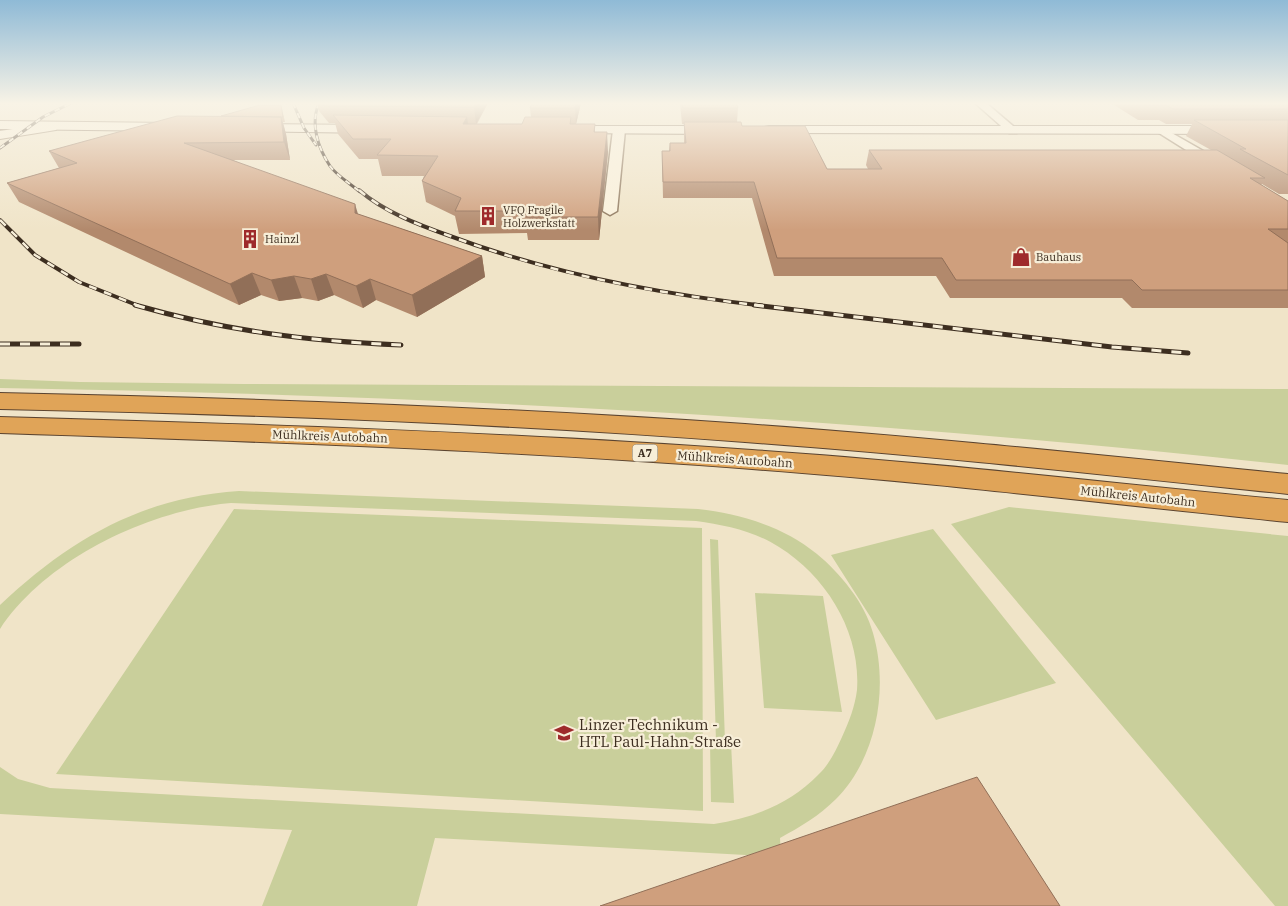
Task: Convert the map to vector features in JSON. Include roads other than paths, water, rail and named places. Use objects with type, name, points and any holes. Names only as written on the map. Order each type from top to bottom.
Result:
[{"type":"highway","name":"Mühlkreis Autobahn","points":[[0,401],[337,411],[729,432],[1288,484]]},
{"type":"highway","name":"Mühlkreis Autobahn","points":[[0,425],[345,436],[599,450],[861,468],[1288,511]]},
{"type":"street","points":[[610,211],[617,145]]},
{"type":"street","points":[[1186,145],[1237,176]]},
{"type":"railway","points":[[0,148],[4,145]]},
{"type":"railway","points":[[319,145],[333,170],[360,192]]},
{"type":"railway","points":[[359,190],[379,205],[414,222],[438,232],[527,261],[566,272],[645,289],[765,306]]},
{"type":"railway","points":[[0,220],[35,255],[79,282],[139,306]]},
{"type":"railway","points":[[135,305],[202,322],[267,333],[333,341],[401,345]]},
{"type":"railway","points":[[754,305],[1112,347],[1188,353]]},
{"type":"railway","points":[[0,344],[79,344]]},
{"type":"place","name":"VFQ Fragile Holzwerkstatt","points":[[488,216]]},
{"type":"place","name":"Hainzl","points":[[250,239]]},
{"type":"place","name":"Bauhaus","points":[[1021,257]]},
{"type":"place","name":"Linzer Technikum - HTL Paul-Hahn-Straße","points":[[564,733]]}]
